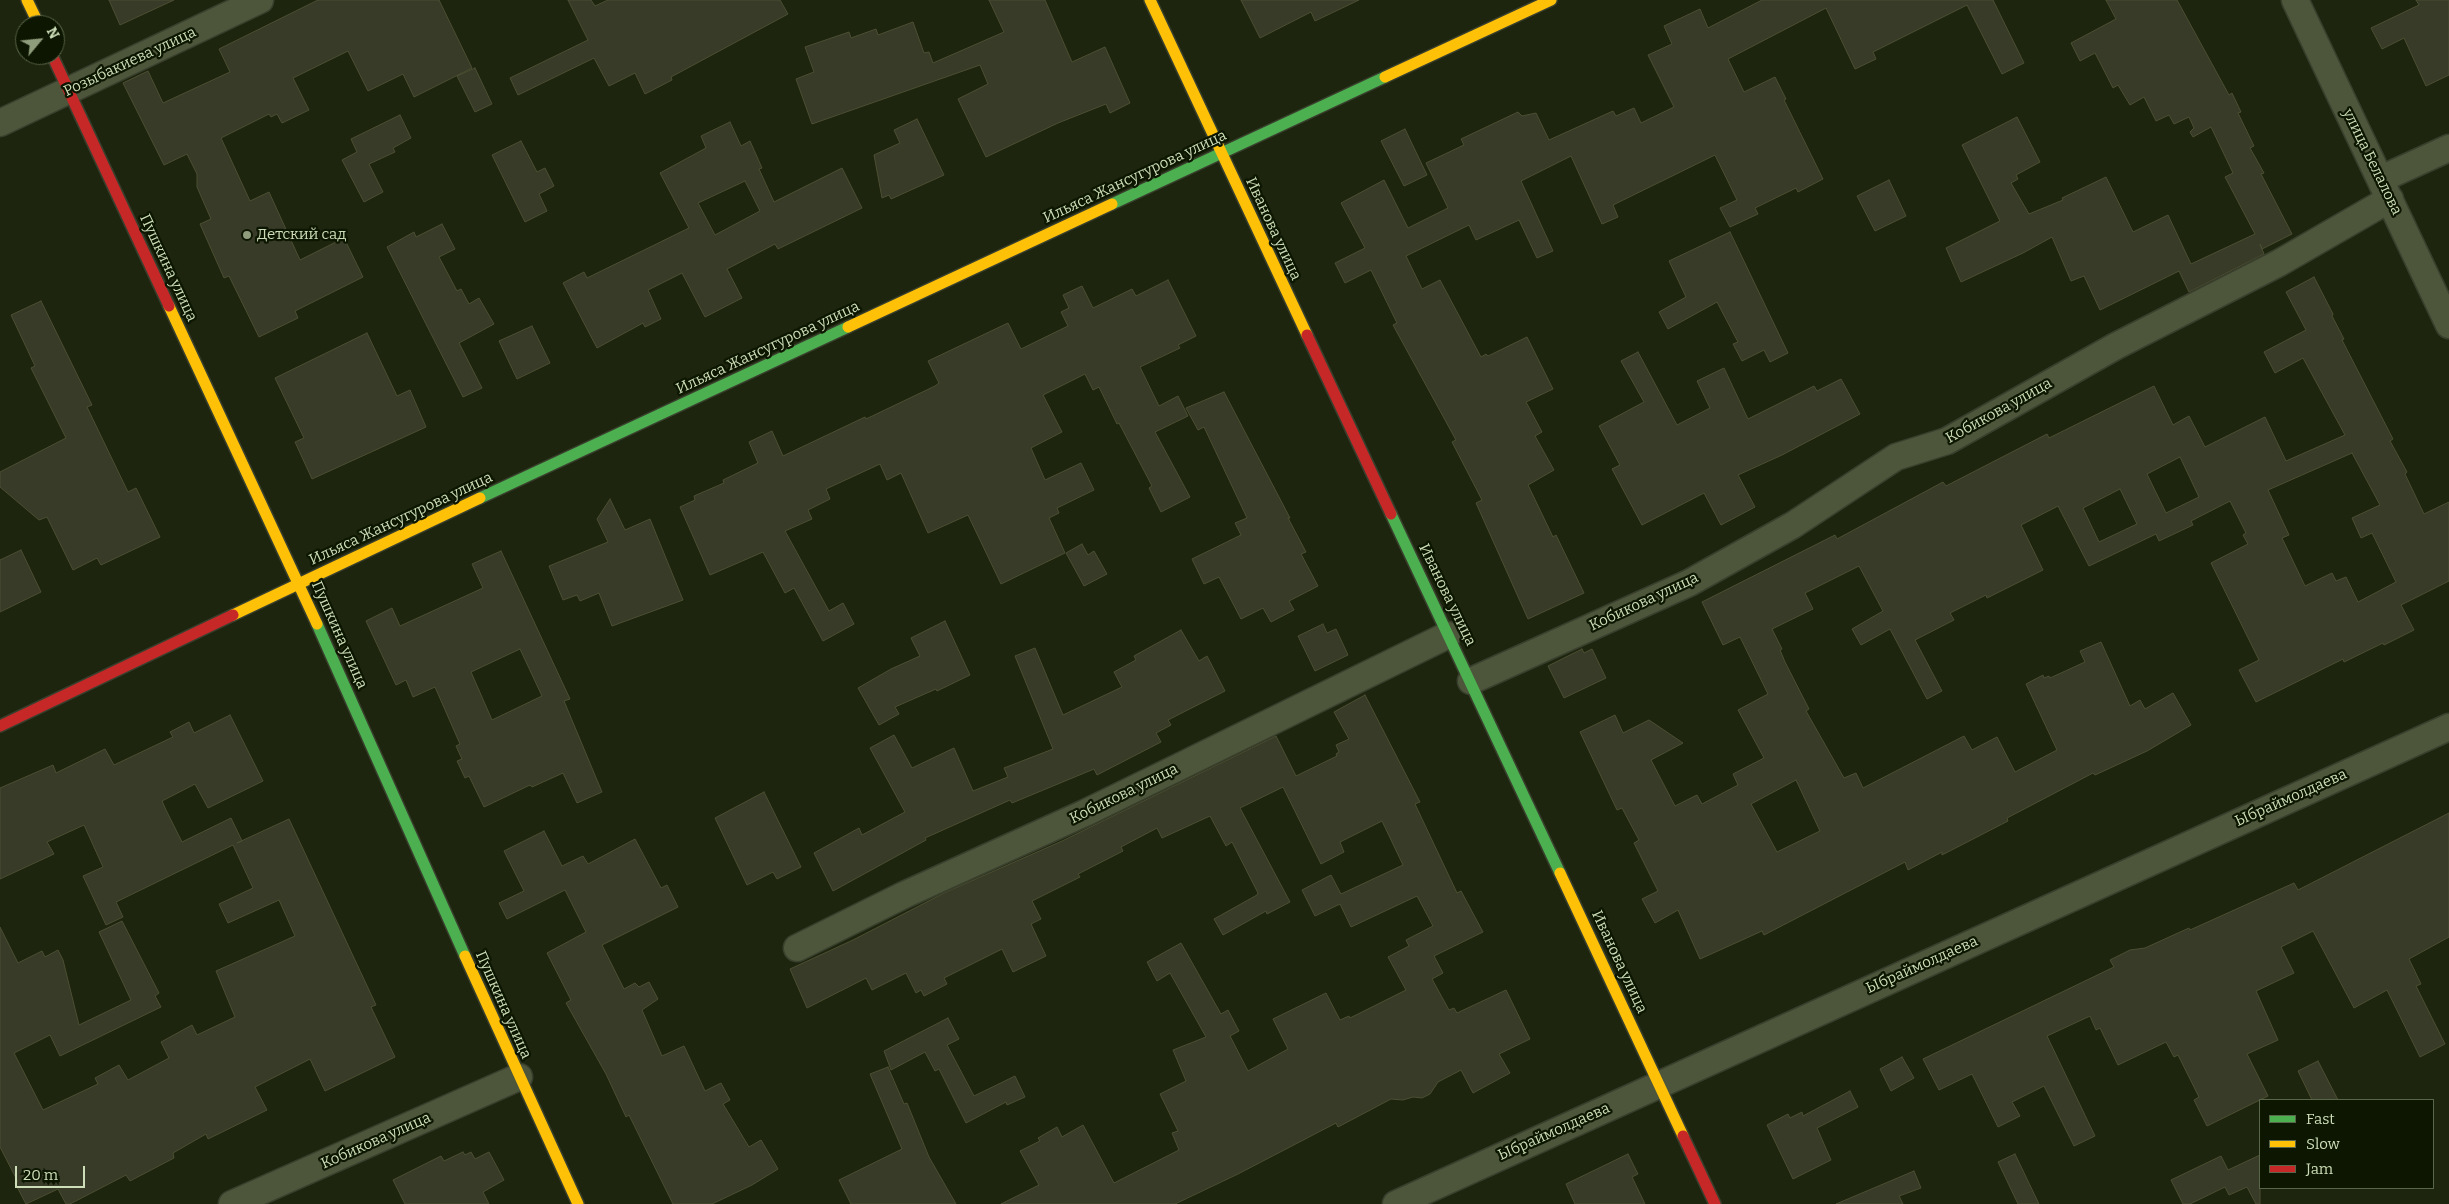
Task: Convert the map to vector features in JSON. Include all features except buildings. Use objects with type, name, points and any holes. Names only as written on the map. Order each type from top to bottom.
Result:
[{"type":"street","points":[[27,0],[34,15]]},
{"type":"street","name":"Розыбакиева улица","points":[[0,123],[260,0]]},
{"type":"street","name":"Иванова улица","points":[[1150,0],[1715,1204]]},
{"type":"street","name":"Ильяса Жансугурова улица","points":[[0,726],[1551,0]]},
{"type":"street","name":"улица Белалова","points":[[2294,0],[2449,325]]},
{"type":"street","name":"Пушкина улица","points":[[57,65],[300,584],[519,1077],[578,1204]]},
{"type":"street","name":"Кобикова улица","points":[[1471,681],[1689,583],[1793,525],[1896,457],[1948,441],[2116,346],[2279,263],[2385,189],[2449,148]]},
{"type":"street","name":"Кобикова улица","points":[[797,948],[904,895],[1085,814],[1448,635]]},
{"type":"street","name":"Ыбраймолдаева","points":[[1396,1204],[2449,727]]},
{"type":"street","name":"Кобикова улица","points":[[232,1204],[519,1077]]},
{"type":"traffic: fast","points":[[1112,204],[1385,77]]},
{"type":"traffic: fast","points":[[480,498],[848,327]]},
{"type":"traffic: fast","points":[[1391,514],[1560,873]]},
{"type":"traffic: fast","points":[[317,624],[465,956]]},
{"type":"traffic: slow","points":[[27,0],[34,15]]},
{"type":"traffic: slow","points":[[1150,0],[1307,335]]},
{"type":"traffic: slow","points":[[1385,77],[1551,0]]},
{"type":"traffic: slow","points":[[848,327],[1112,204]]},
{"type":"traffic: slow","points":[[169,306],[317,624]]},
{"type":"traffic: slow","points":[[233,615],[480,498]]},
{"type":"traffic: slow","points":[[1560,873],[1683,1136]]},
{"type":"traffic: slow","points":[[465,956],[578,1204]]},
{"type":"traffic: jam","points":[[57,65],[169,306]]},
{"type":"traffic: jam","points":[[1307,335],[1391,514]]},
{"type":"traffic: jam","points":[[0,726],[233,615]]},
{"type":"traffic: jam","points":[[1683,1136],[1715,1204]]},
{"type":"place","name":"Детский сад","points":[[247,235]]}]
